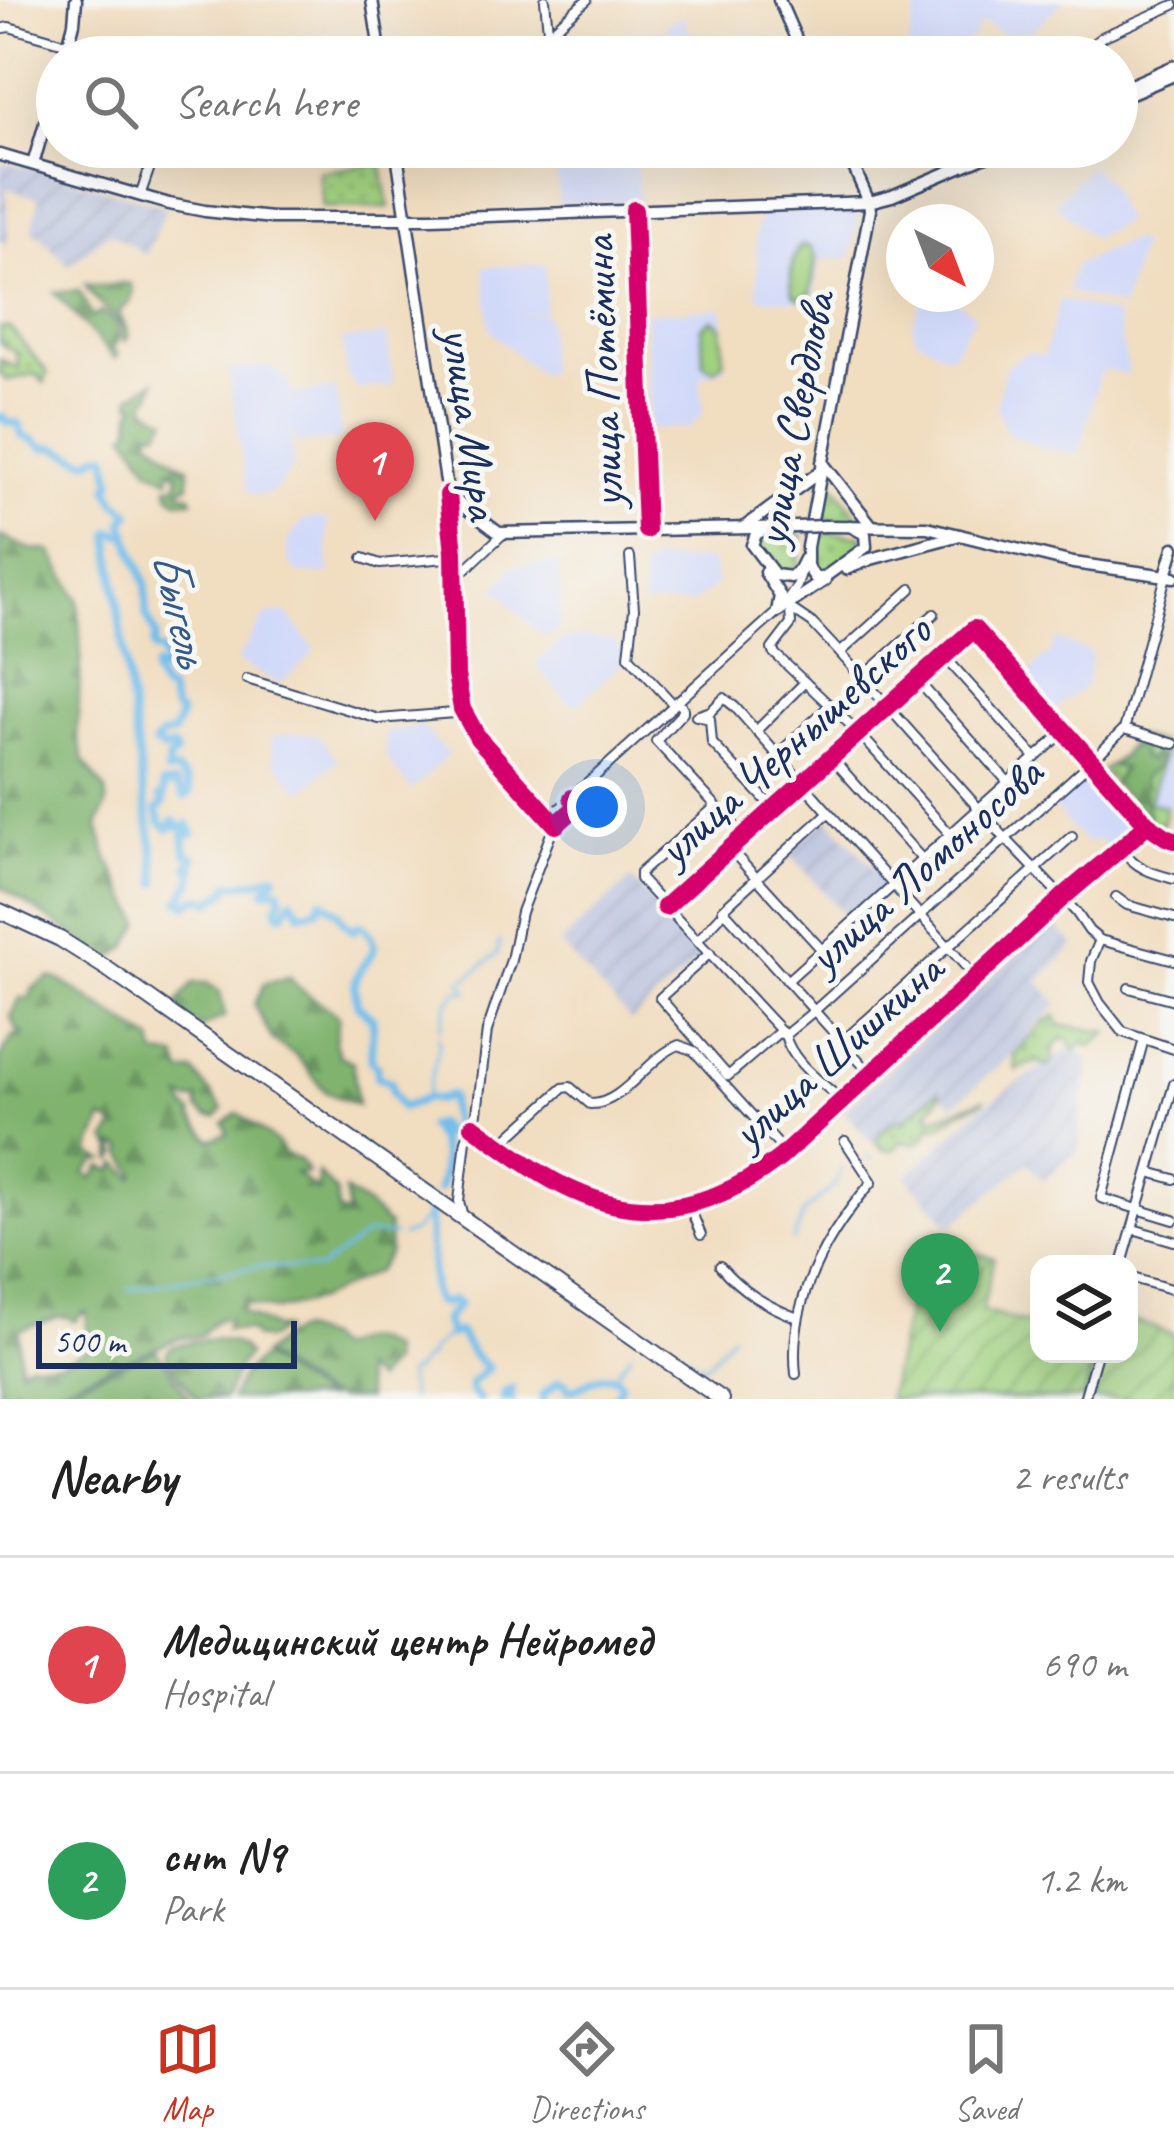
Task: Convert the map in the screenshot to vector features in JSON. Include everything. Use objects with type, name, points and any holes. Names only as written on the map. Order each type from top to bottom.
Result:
[{"type":"highway","points":[[0,914],[60,939],[106,968],[721,1399]]},
{"type":"highway","points":[[0,914],[101,973],[710,1399]]},
{"type":"main road","points":[[70,36],[76,0]]},
{"type":"main road","points":[[371,0],[377,36]]},
{"type":"main road","points":[[779,0],[795,36]]},
{"type":"main road","points":[[1138,86],[1174,70]]},
{"type":"main road","points":[[33,164],[36,154]]},
{"type":"main road","points":[[0,155],[36,165]]},
{"type":"main road","points":[[46,168],[205,211],[249,217],[408,218],[864,201],[892,196],[958,168]]},
{"type":"main road","name":"улица Мира","points":[[400,168],[448,495]]},
{"type":"main road","points":[[852,168],[864,201]]},
{"type":"main road","points":[[864,201],[942,168]]},
{"type":"main road","name":"улица Свердлова","points":[[805,553],[864,201]]},
{"type":"main road","points":[[742,528],[821,467],[872,526]]},
{"type":"main road","points":[[800,487],[809,486],[816,499]]},
{"type":"main road","points":[[448,495],[494,531],[504,533],[927,527],[1072,562],[1170,576]]},
{"type":"main road","points":[[761,514],[762,524],[776,527]]},
{"type":"main road","points":[[805,553],[812,576],[820,579],[866,547],[865,534],[850,526]]},
{"type":"main road","points":[[776,527],[752,539],[772,572],[791,577],[805,553]]},
{"type":"main road","points":[[722,528],[741,539],[777,589],[785,609],[854,565],[964,534]]},
{"type":"main road","name":"улица Ломоносова","points":[[1170,576],[1174,548]]},
{"type":"street","points":[[545,0],[551,32]]},
{"type":"street","points":[[549,36],[587,0]]},
{"type":"street","points":[[1104,36],[1174,5]]},
{"type":"street","points":[[0,28],[36,38]]},
{"type":"street","points":[[140,196],[150,168]]},
{"type":"street","name":"улица Потёмина","points":[[634,210],[646,530]]},
{"type":"street","name":"улица Мира","points":[[448,495],[456,675],[462,709],[478,738],[553,822]]},
{"type":"street","points":[[454,580],[504,533]]},
{"type":"street","name":"улица Свердлова","points":[[553,822],[572,798],[675,703],[785,609],[805,553]]},
{"type":"street","points":[[631,556],[634,609],[629,656],[683,712]]},
{"type":"street","points":[[363,559],[380,564],[452,558]]},
{"type":"street","name":"улица Ломоносова","points":[[710,953],[660,998],[728,1076],[778,1033],[785,1036],[814,1011],[1122,733],[1170,576]]},
{"type":"street","points":[[840,653],[911,589]]},
{"type":"street","points":[[785,609],[812,623],[1089,931],[1100,940],[1174,960]]},
{"type":"street","points":[[785,609],[791,624],[772,649],[774,654],[858,732],[950,834]]},
{"type":"street","points":[[862,677],[934,614]]},
{"type":"street","name":"улица Чернышевского","points":[[665,907],[974,629],[1064,731]]},
{"type":"street","points":[[944,656],[1035,758]]},
{"type":"street","points":[[247,679],[379,719],[462,709]]},
{"type":"street","points":[[917,680],[1008,782]]},
{"type":"street","points":[[756,731],[805,682]]},
{"type":"street","points":[[696,716],[711,711],[724,698],[976,978]]},
{"type":"street","points":[[777,755],[829,706]]},
{"type":"street","points":[[683,712],[710,719],[712,743],[774,809]]},
{"type":"street","points":[[683,712],[656,741],[744,836]]},
{"type":"street","points":[[788,981],[1064,731],[1147,824],[1174,840]]},
{"type":"street","points":[[1122,733],[1174,743]]},
{"type":"street","points":[[831,757],[922,859]]},
{"type":"street","points":[[715,807],[640,873],[640,879],[785,1036],[799,1060],[842,1101]]},
{"type":"street","points":[[698,940],[828,813]]},
{"type":"street","points":[[485,1233],[460,1210],[466,1140],[478,1113],[487,1031],[511,960],[520,912],[553,822]]},
{"type":"street","name":"улица Шишкина","points":[[472,1126],[556,1183],[597,1200],[637,1208],[689,1205],[744,1184],[786,1153],[1147,824]]},
{"type":"street","points":[[843,1041],[1072,836]]},
{"type":"street","points":[[730,848],[822,950]]},
{"type":"street","points":[[1122,849],[1145,871],[1174,879]]},
{"type":"street","points":[[1116,897],[1127,905],[1174,918]]},
{"type":"street","points":[[724,910],[870,1073]]},
{"type":"street","points":[[1089,931],[1089,982],[1100,1003],[1123,1032],[1174,1049]]},
{"type":"street","points":[[1091,961],[1100,940]]},
{"type":"street","points":[[1129,988],[1174,1000]]},
{"type":"street","points":[[1144,1040],[1101,1198],[1174,1220]]},
{"type":"street","points":[[500,1145],[562,1088],[570,1087],[590,1104],[605,1103],[679,1045],[694,1051],[786,1153]]},
{"type":"street","points":[[1125,1255],[1174,1084]]},
{"type":"street","points":[[1160,1136],[1174,1140]]},
{"type":"street","points":[[796,1374],[798,1318],[811,1277],[827,1240],[872,1182],[845,1141]]},
{"type":"street","points":[[1149,1172],[1174,1179]]},
{"type":"street","points":[[401,1174],[446,1197],[455,1193],[462,1180]]},
{"type":"street","points":[[689,1205],[701,1235]]},
{"type":"street","points":[[1133,1229],[1174,1241]]},
{"type":"street","points":[[720,1266],[743,1290],[798,1318]]},
{"type":"street","points":[[1138,1280],[1174,1290]]},
{"type":"street","points":[[1084,1399],[1094,1363]]},
{"type":"shaded area","points":[[922,0],[939,0],[960,11],[943,0],[1065,0],[1031,32],[1004,34],[980,22],[974,36],[910,36]]},
{"type":"shaded area","points":[[682,16],[691,36],[651,36],[657,30],[666,32],[667,23]]},
{"type":"shaded area","points":[[0,162],[166,207],[146,255],[109,232],[69,266],[32,232],[39,198],[6,188],[8,244],[0,242]]},
{"type":"shaded area","points":[[557,168],[636,168],[639,201],[558,203]]},
{"type":"shaded area","points":[[1087,168],[1093,168],[1108,183],[1125,222],[1092,238],[1054,203]]},
{"type":"shaded area","points":[[855,209],[859,215],[850,258],[819,260],[813,302],[758,298],[756,225],[760,213]]},
{"type":"shaded area","points":[[1131,240],[1141,243],[1122,308],[1067,291],[1075,265]]},
{"type":"shaded area","points":[[545,264],[545,312],[510,314],[547,317],[548,372],[540,375],[490,331],[484,267]]},
{"type":"shaded area","points":[[1060,299],[1119,316],[1129,372],[1100,372],[1080,450],[1074,454],[1007,434],[996,407],[1006,366],[1027,352],[1044,356]]},
{"type":"shaded area","points":[[723,308],[725,368],[700,378],[703,413],[689,428],[650,429],[645,313]]},
{"type":"shaded area","points":[[917,312],[976,315],[952,355],[916,338],[912,325]]},
{"type":"shaded area","points":[[387,335],[393,385],[357,389],[347,376],[342,340]]},
{"type":"shaded area","points":[[268,366],[288,379],[291,394],[336,388],[342,439],[296,444],[295,434],[290,434],[294,466],[274,492],[258,496],[247,491],[228,370]]},
{"type":"shaded area","points":[[327,518],[329,574],[298,574],[289,561],[287,542],[304,519]]},
{"type":"shaded area","points":[[711,560],[717,584],[693,603],[643,605],[641,567],[649,566],[649,561]]},
{"type":"shaded area","points":[[559,564],[560,625],[543,637],[495,588],[515,565]]},
{"type":"shaded area","points":[[286,612],[316,651],[280,684],[236,661],[265,616]]},
{"type":"shaded area","points":[[565,638],[614,640],[628,658],[576,705],[535,664]]},
{"type":"shaded area","points":[[1055,638],[1092,653],[1086,686],[1051,712],[1022,679],[1052,651]]},
{"type":"shaded area","points":[[422,726],[448,755],[412,790],[387,760],[384,733]]},
{"type":"shaded area","points":[[317,734],[338,760],[301,792],[273,759],[272,737]]},
{"type":"shaded area","points":[[1167,747],[1174,749],[1174,809],[1149,803]]},
{"type":"shaded area","points":[[1092,774],[1139,822],[1108,850],[1097,838],[1089,845],[1054,807]]},
{"type":"shaded area","points":[[827,817],[890,886],[851,922],[788,852]]},
{"type":"shaded area","points":[[631,879],[702,957],[631,1021],[560,944]]},
{"type":"shaded area","points":[[1052,922],[1075,946],[1038,981],[1059,1004],[1029,1033],[1026,1044],[953,1105],[938,1090],[875,1145],[843,1111]]},
{"type":"shaded area","points":[[1068,1050],[1081,1053],[1089,1062],[1079,1151],[1043,1179],[1027,1163],[951,1226],[906,1177],[981,1107]]},
{"type":"green space","points":[[382,168],[389,207],[323,207],[319,172]]},
{"type":"green space","points":[[802,245],[811,247],[816,257],[811,293],[800,299],[793,294],[791,275]]},
{"type":"green space","points":[[85,284],[131,284],[133,293],[119,312],[129,335],[125,342],[121,324]]},
{"type":"green space","points":[[79,291],[92,317],[102,312],[117,324],[115,359],[54,292]]},
{"type":"green space","points":[[712,319],[722,326],[724,362],[714,370],[703,363],[702,327]]},
{"type":"green space","points":[[0,327],[10,328],[48,373],[44,383],[36,374],[6,380],[0,373],[0,359],[19,369],[16,352],[0,343]]},
{"type":"green space","points":[[155,381],[146,408],[167,419],[149,437],[189,466],[189,485],[180,488],[193,500],[179,501],[169,494],[168,486],[176,486],[179,475],[170,469],[169,479],[150,469],[126,433],[137,405],[131,403],[132,395]]},
{"type":"green space","points":[[825,474],[859,518],[816,520]]},
{"type":"green space","points":[[826,532],[863,536],[866,542],[821,578],[811,568],[815,533],[823,536]]},
{"type":"green space","points":[[803,535],[797,568],[792,575],[780,576],[755,545],[757,536]]},
{"type":"green space","points":[[0,536],[30,549],[51,551],[78,599],[77,733],[84,762],[106,791],[107,803],[98,826],[108,859],[141,923],[127,947],[110,959],[0,886]]},
{"type":"green space","points":[[1136,736],[1166,744],[1149,802],[1166,807],[1161,832],[1102,771],[1123,755]]},
{"type":"green space","points":[[1141,746],[1141,757],[1149,761],[1153,754],[1159,757],[1144,777],[1150,822],[1113,784],[1123,768],[1111,766],[1127,748]]},
{"type":"green space","points":[[50,977],[58,979],[153,1041],[156,1055],[177,1057],[182,1073],[193,1071],[223,1109],[217,1117],[207,1116],[198,1109],[198,1099],[182,1098],[211,1140],[228,1133],[224,1123],[238,1113],[284,1154],[300,1160],[308,1173],[295,1173],[318,1191],[318,1173],[336,1192],[338,1212],[348,1214],[345,1191],[366,1205],[388,1225],[389,1252],[377,1271],[317,1300],[276,1310],[245,1304],[242,1312],[283,1329],[266,1340],[253,1337],[250,1331],[225,1329],[229,1320],[218,1319],[199,1336],[180,1338],[32,1399],[0,1399],[0,1058],[13,1036],[22,1033],[11,1017],[20,998],[29,999],[33,988]],"holes":[[[103,1119],[115,1126],[107,1140],[114,1149],[113,1160],[118,1154],[115,1145],[124,1148],[134,1177],[117,1163],[113,1171],[102,1166],[93,1178],[85,1173],[103,1160],[89,1153]],[[86,1312],[89,1348],[59,1363],[30,1363],[20,1368],[19,1330],[57,1317],[76,1321]]]},
{"type":"green space","points":[[290,977],[339,1017],[335,1041],[339,1056],[353,1062],[357,1105],[326,1092],[297,1056],[273,1041],[254,1005],[265,983]]},
{"type":"green space","points":[[193,983],[207,983],[220,992],[225,1016],[201,1028],[173,1009]]},
{"type":"green space","points":[[1056,1016],[1059,1025],[1108,1032],[1092,1046],[1079,1044],[1077,1050],[1068,1039],[1060,1040],[1048,1066],[1036,1061],[1016,1070],[1015,1055],[1045,1021]]},
{"type":"green space","points":[[939,1090],[941,1095],[928,1113],[935,1118],[984,1101],[930,1127],[918,1143],[900,1142],[896,1149],[883,1150],[876,1142],[881,1133]]},
{"type":"green space","points":[[950,1246],[994,1258],[982,1311],[1030,1324],[1030,1363],[1093,1363],[1083,1399],[888,1399],[911,1291]]},
{"type":"green space","points":[[1138,1322],[1174,1335],[1174,1399],[1085,1399],[1095,1363],[1138,1363]]},
{"type":"green space","points":[[299,1330],[324,1338],[335,1349],[357,1340],[375,1342],[390,1350],[390,1364],[375,1381],[361,1370],[367,1399],[337,1399],[319,1393],[262,1355]]},
{"type":"green space","points":[[213,1339],[232,1343],[247,1355],[224,1399],[197,1399],[167,1356],[176,1345]]},
{"type":"green space","points":[[156,1350],[190,1399],[39,1399]]},
{"type":"green space","points":[[262,1358],[329,1399],[231,1399],[246,1371]]},
{"type":"waterway","name":"Быгель","points":[[0,418],[19,423],[22,436],[44,448],[90,461],[107,454],[112,482],[108,487],[130,513],[123,523],[146,585],[146,615],[156,636],[153,646],[161,651],[167,670],[156,667],[154,674],[180,715],[173,734],[154,744],[175,749],[167,772],[176,771],[190,794],[184,797],[176,784],[163,785],[164,796],[160,797],[164,803],[157,810],[169,829],[173,821],[176,827],[188,824],[193,833],[184,835],[186,852],[195,858],[188,865],[194,868],[192,883],[179,900],[188,905],[194,899],[209,902],[229,885],[273,875],[264,891],[279,889],[279,914],[292,899],[301,914],[318,909],[321,900],[354,931],[362,925],[374,950],[355,989],[357,1004],[373,1019],[371,1061],[377,1066],[377,1077],[391,1082],[402,1108],[426,1098],[451,1097],[454,1134],[445,1134],[437,1123],[429,1126],[443,1156],[439,1190]]},
{"type":"waterway","name":"Быгель","points":[[127,531],[110,535],[157,883]]},
{"type":"waterway","points":[[440,1029],[447,1004],[456,992],[468,991],[461,983],[497,954],[499,942]]},
{"type":"waterway","points":[[426,1098],[438,1037]]},
{"type":"waterway","points":[[866,1157],[872,1158]]},
{"type":"waterway","points":[[793,1241],[804,1212],[834,1186],[842,1168]]},
{"type":"waterway","name":"Быгель","points":[[429,1209],[430,1246]]},
{"type":"waterway","points":[[402,1236],[413,1232],[428,1215]]},
{"type":"waterway","points":[[128,1289],[261,1266],[319,1269],[367,1234],[394,1235]]},
{"type":"waterway","name":"Быгель","points":[[431,1252],[436,1301],[459,1304],[445,1320],[450,1335],[459,1332],[488,1368],[471,1383],[479,1399]]},
{"type":"waterway","points":[[643,1336],[651,1331],[702,1366],[732,1334]]},
{"type":"waterway","points":[[411,1399],[407,1374],[430,1358],[429,1352],[449,1333]]},
{"type":"waterway","points":[[614,1376],[631,1353]]},
{"type":"waterway","name":"Быгель","points":[[543,1399],[558,1382],[566,1383],[568,1390],[611,1376],[621,1383],[615,1399]]},
{"type":"waterway","name":"Быгель","points":[[504,1399],[512,1388],[512,1399]]},
{"type":"cycle path","points":[[634,210],[646,530]]},
{"type":"cycle path","points":[[448,495],[456,675],[462,709],[478,738],[556,825],[574,809],[572,798]]},
{"type":"cycle path","points":[[665,907],[974,629],[1147,824],[1174,840]]},
{"type":"cycle path","points":[[473,1126],[548,1177],[602,1201],[656,1208],[682,1205],[733,1188],[781,1157],[1147,824]]},
{"type":"place","name":"Медицинский центр Нейромед","points":[[375,521]]},
{"type":"place","name":"снт N9","points":[[940,1332]]}]
